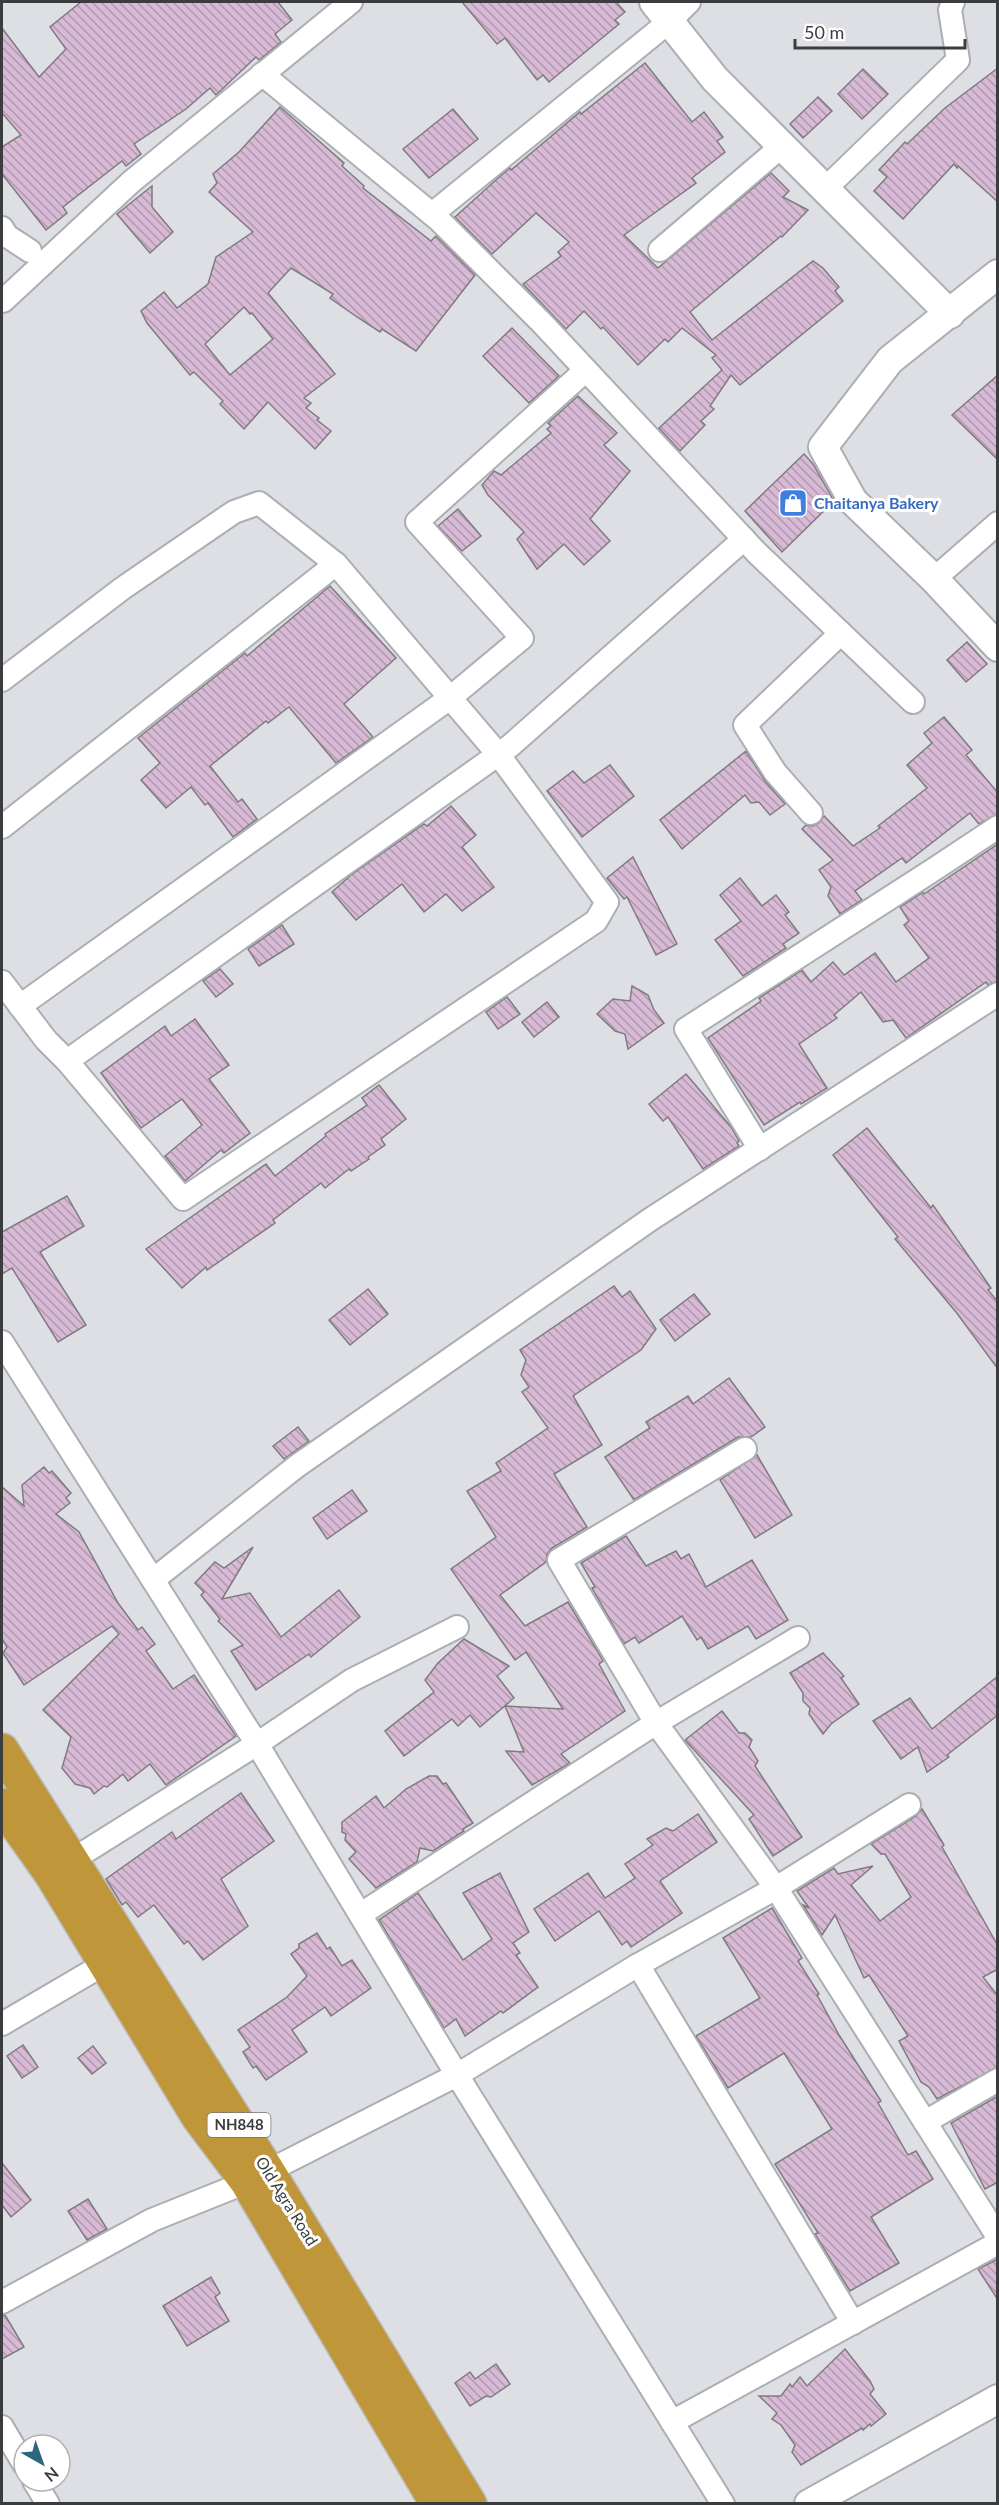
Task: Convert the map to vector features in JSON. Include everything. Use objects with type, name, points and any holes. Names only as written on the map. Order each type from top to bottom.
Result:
[{"type":"highway","name":"Old Agra Road","points":[[2,1750],[61,1867],[470,2504]]},
{"type":"highway","name":"NH848","points":[[5,1816],[61,1867],[106,1963],[198,2116],[258,2177],[437,2504]]},
{"type":"street","points":[[3,302],[131,182],[351,2]]},
{"type":"street","points":[[432,214],[662,11],[689,2]]},
{"type":"street","points":[[825,189],[958,60],[950,10],[953,2]]},
{"type":"street","points":[[662,11],[716,79],[950,314]]},
{"type":"street","points":[[262,74],[432,214],[586,370],[744,539],[913,702]]},
{"type":"street","points":[[660,250],[782,146]]},
{"type":"street","points":[[2,228],[7,236],[30,251]]},
{"type":"street","points":[[998,274],[890,360],[823,447],[854,501],[998,647]]},
{"type":"street","points":[[20,1006],[450,698],[522,638],[417,522],[586,370]]},
{"type":"street","points":[[2,680],[123,588],[234,512],[259,503],[336,564],[498,754],[607,902],[596,921],[183,1199],[67,1061],[46,1041],[2,982]]},
{"type":"street","points":[[933,579],[998,523]]},
{"type":"street","points":[[67,1061],[510,746],[744,539]]},
{"type":"street","points":[[2,826],[336,564]]},
{"type":"street","points":[[812,813],[775,772],[746,725],[841,633]]},
{"type":"street","points":[[760,1149],[686,1029],[998,827]]},
{"type":"street","points":[[153,1580],[297,1466],[651,1219],[998,994]]},
{"type":"street","points":[[2,1342],[257,1744],[457,2075],[723,2504]]},
{"type":"street","points":[[745,1449],[560,1560],[656,1723],[776,1888],[998,2238]]},
{"type":"street","points":[[61,1867],[257,1744],[352,1680],[457,1627]]},
{"type":"street","points":[[361,1914],[656,1723],[798,1638]]},
{"type":"street","points":[[2,2302],[152,2220],[258,2177],[457,2075],[638,1965],[776,1888],[909,1805]]},
{"type":"street","points":[[2,2024],[106,1963]]},
{"type":"street","points":[[638,1965],[853,2323]]},
{"type":"street","points":[[925,2122],[998,2080]]},
{"type":"street","points":[[672,2422],[998,2243]]},
{"type":"street","points":[[809,2504],[998,2399]]},
{"type":"street","points":[[2,2427],[12,2444]]},
{"type":"building","points":[[81,2],[278,2],[292,20],[275,34],[281,42],[259,60],[256,57],[216,95],[210,88],[186,109],[134,144],[141,154],[126,166],[122,161],[63,207],[67,213],[46,230],[2,174],[2,147],[21,135],[2,113],[2,28],[39,77],[66,49],[50,27]]},
{"type":"building","points":[[462,2],[616,2],[625,12],[615,20],[619,24],[549,82],[543,75],[537,80],[505,38],[497,44]]},
{"type":"building","points":[[645,63],[692,122],[704,112],[723,137],[717,141],[725,152],[692,178],[696,183],[624,235],[658,268],[771,173],[789,191],[783,197],[808,210],[782,237],[690,312],[712,340],[813,261],[823,268],[839,287],[835,291],[843,301],[740,385],[731,375],[710,406],[714,409],[701,421],[705,425],[680,451],[659,428],[722,370],[712,358],[716,355],[682,328],[668,342],[665,339],[638,365],[603,327],[601,329],[584,311],[566,329],[523,284],[561,256],[558,252],[569,242],[536,213],[492,254],[455,217],[510,168],[511,170],[580,112],[581,114]]},
{"type":"building","points":[[998,68],[998,202],[954,164],[903,219],[874,191],[887,177],[879,170],[905,142],[907,144],[945,108]]},
{"type":"building","points":[[863,69],[888,94],[862,119],[838,94]]},
{"type":"building","points":[[818,97],[832,111],[803,138],[790,124]]},
{"type":"building","points":[[280,107],[344,163],[342,166],[364,186],[363,188],[431,241],[436,236],[475,275],[416,351],[382,329],[380,332],[357,317],[330,298],[333,294],[291,268],[268,293],[335,374],[304,398],[311,403],[306,408],[331,431],[315,449],[268,402],[244,429],[220,404],[223,401],[194,372],[190,375],[147,323],[141,311],[164,292],[177,308],[208,284],[216,257],[253,232],[209,192],[217,183],[213,174],[239,152]],"holes":[[[244,307],[250,314],[252,313],[273,339],[230,375],[205,344]]]},
{"type":"building","points":[[453,109],[478,139],[429,178],[403,149]]},
{"type":"building","points":[[152,186],[152,207],[173,232],[150,253],[117,214]]},
{"type":"building","points":[[512,328],[559,376],[529,403],[483,356]]},
{"type":"building","points":[[998,375],[998,460],[952,415]]},
{"type":"building","points":[[578,396],[617,433],[604,445],[630,471],[590,519],[610,541],[584,565],[564,544],[537,569],[517,539],[524,532],[488,495],[482,485],[494,471],[501,475],[551,433],[547,429],[551,426],[548,423]]},
{"type":"building","name":"Chaitanya Bakery","points":[[804,454],[813,464],[834,501],[782,552],[745,511]]},
{"type":"building","points":[[458,509],[481,536],[462,551],[438,526]]},
{"type":"building","points":[[330,586],[396,658],[344,704],[373,737],[336,763],[289,707],[268,723],[266,721],[210,766],[238,802],[242,799],[257,819],[233,837],[208,803],[205,805],[191,787],[166,808],[141,780],[160,763],[138,738],[245,653],[247,656]]},
{"type":"building","points":[[967,642],[987,664],[966,682],[947,660]]},
{"type":"building","points":[[944,717],[972,750],[966,755],[998,793],[998,814],[979,824],[970,813],[906,863],[902,858],[855,891],[862,900],[840,914],[828,896],[831,887],[819,870],[833,860],[802,829],[806,825],[813,826],[819,823],[824,816],[853,846],[880,828],[878,826],[927,788],[907,765],[932,743],[924,733]]},
{"type":"building","points":[[746,751],[765,781],[785,804],[770,815],[759,802],[751,803],[745,795],[682,849],[660,820]]},
{"type":"building","points":[[610,765],[634,796],[582,837],[547,791],[573,771],[584,783]]},
{"type":"building","points":[[451,806],[476,835],[462,847],[494,887],[462,911],[446,894],[424,912],[402,884],[356,920],[332,892],[351,875],[424,824],[427,826]]},
{"type":"building","points":[[998,844],[998,981],[988,985],[986,982],[906,1038],[893,1020],[883,1022],[861,992],[834,1015],[837,1018],[799,1044],[827,1088],[764,1125],[708,1038],[761,1001],[759,998],[802,970],[811,982],[833,962],[844,975],[875,953],[896,982],[929,958],[904,925],[909,921],[900,907],[923,892],[924,894]]},
{"type":"building","points":[[633,857],[677,944],[656,955],[627,897],[624,899],[607,878]]},
{"type":"building","points":[[740,878],[762,906],[776,895],[789,912],[785,915],[799,933],[783,944],[786,948],[743,976],[715,940],[741,921],[720,895]]},
{"type":"building","points":[[282,925],[294,944],[259,966],[248,949]]},
{"type":"building","points":[[220,969],[233,984],[216,997],[203,981]]},
{"type":"building","points":[[632,986],[648,995],[654,1010],[664,1023],[628,1049],[625,1034],[615,1031],[597,1014],[613,999],[630,1001]]},
{"type":"building","points":[[507,997],[520,1014],[498,1029],[486,1012]]},
{"type":"building","points":[[547,1002],[559,1017],[534,1037],[522,1022]]},
{"type":"building","points":[[195,1019],[229,1065],[209,1079],[250,1133],[224,1153],[221,1150],[185,1181],[165,1156],[202,1125],[182,1099],[141,1128],[101,1073],[165,1026],[171,1036]]},
{"type":"building","points":[[686,1074],[731,1127],[739,1141],[737,1143],[739,1146],[703,1169],[668,1117],[663,1121],[649,1104]]},
{"type":"building","points":[[379,1085],[406,1119],[381,1139],[385,1145],[368,1157],[369,1159],[351,1171],[349,1169],[325,1188],[321,1183],[273,1220],[275,1223],[207,1270],[206,1267],[182,1288],[146,1249],[266,1164],[275,1176],[326,1136],[325,1134],[367,1105],[362,1098]]},
{"type":"building","points":[[867,1128],[931,1208],[933,1205],[991,1288],[988,1290],[998,1302],[998,1369],[956,1312],[895,1239],[898,1237],[833,1155]]},
{"type":"building","points":[[67,1196],[84,1226],[40,1252],[86,1325],[58,1342],[12,1268],[2,1274],[2,1232]]},
{"type":"building","points":[[614,1286],[622,1297],[630,1291],[656,1329],[641,1350],[573,1396],[602,1445],[554,1474],[587,1527],[552,1548],[547,1554],[546,1562],[500,1595],[525,1626],[568,1602],[601,1657],[603,1661],[599,1664],[625,1711],[561,1754],[570,1763],[532,1785],[506,1751],[524,1752],[505,1706],[563,1709],[526,1652],[515,1660],[451,1569],[496,1537],[467,1491],[501,1471],[496,1463],[548,1428],[522,1392],[529,1387],[521,1375],[526,1360],[520,1350]]},
{"type":"building","points":[[368,1289],[388,1314],[350,1345],[329,1320]]},
{"type":"building","points":[[694,1294],[710,1314],[675,1341],[660,1320]]},
{"type":"building","points":[[729,1378],[765,1427],[751,1437],[738,1437],[634,1500],[605,1457],[650,1428],[646,1422],[688,1396],[693,1404]]},
{"type":"building","points":[[298,1427],[309,1441],[284,1459],[273,1446]]},
{"type":"building","points":[[757,1455],[792,1515],[755,1538],[720,1480]]},
{"type":"building","points":[[44,1467],[49,1473],[52,1471],[71,1493],[66,1498],[70,1503],[56,1514],[79,1532],[118,1603],[138,1630],[142,1627],[155,1644],[146,1651],[173,1689],[194,1675],[236,1736],[166,1785],[150,1764],[128,1781],[123,1774],[94,1794],[90,1788],[75,1784],[62,1768],[71,1737],[43,1710],[119,1634],[112,1626],[24,1685],[3,1653],[7,1647],[2,1639],[2,1487],[24,1506],[22,1485]]},
{"type":"building","points":[[352,1490],[367,1511],[327,1539],[313,1518]]},
{"type":"building","points":[[626,1536],[646,1566],[676,1551],[681,1559],[689,1554],[706,1587],[752,1560],[788,1620],[756,1639],[748,1626],[708,1649],[701,1637],[697,1640],[682,1616],[639,1643],[635,1637],[624,1644],[592,1588],[595,1587],[581,1563]]},
{"type":"building","points":[[253,1547],[222,1599],[250,1593],[281,1637],[339,1590],[360,1617],[311,1657],[309,1654],[256,1690],[231,1651],[243,1645],[218,1621],[220,1619],[201,1595],[204,1592],[195,1583],[215,1562],[224,1568]]},
{"type":"building","points":[[464,1639],[509,1666],[497,1676],[514,1698],[480,1727],[470,1715],[458,1726],[452,1719],[404,1756],[385,1731],[434,1692],[425,1680],[438,1663]]},
{"type":"building","points":[[823,1653],[844,1676],[841,1678],[859,1704],[831,1724],[823,1734],[809,1714],[810,1708],[803,1701],[803,1693],[790,1673]]},
{"type":"building","points":[[998,1676],[998,1715],[947,1755],[949,1757],[927,1772],[918,1747],[901,1759],[873,1721],[910,1698],[932,1729]]},
{"type":"building","points":[[722,1711],[739,1733],[745,1733],[752,1740],[749,1747],[758,1761],[755,1766],[802,1837],[773,1856],[749,1819],[754,1815],[685,1740]]},
{"type":"building","points":[[429,1776],[437,1776],[443,1784],[446,1783],[473,1823],[433,1851],[420,1848],[417,1862],[376,1888],[349,1859],[356,1852],[345,1840],[346,1834],[342,1832],[342,1822],[376,1796],[384,1808],[406,1789]]},
{"type":"building","points":[[241,1793],[274,1841],[221,1879],[248,1926],[203,1960],[188,1941],[184,1944],[154,1905],[138,1917],[126,1902],[122,1905],[106,1879],[172,1832],[176,1839]]},
{"type":"building","points":[[922,1809],[998,1946],[998,1969],[983,1977],[998,1996],[998,2067],[937,2099],[929,2087],[921,2082],[899,2041],[908,2036],[869,1975],[864,1978],[835,1915],[822,1935],[803,1905],[809,1908],[797,1891],[834,1868],[838,1874],[873,1866],[851,1885],[880,1921],[911,1897],[885,1854],[881,1854],[871,1844],[916,1816]]},
{"type":"building","points":[[698,1814],[717,1842],[660,1881],[682,1913],[631,1947],[627,1941],[622,1945],[599,1911],[555,1941],[534,1909],[588,1873],[605,1898],[635,1878],[625,1864],[653,1845],[647,1839],[666,1828],[673,1831]]},
{"type":"building","points":[[500,1873],[529,1932],[513,1943],[520,1953],[516,1955],[538,1987],[503,2013],[501,2011],[465,2036],[456,2019],[444,2028],[379,1920],[418,1893],[463,1960],[492,1939],[463,1893]]},
{"type":"building","points":[[772,1908],[802,1958],[798,1961],[819,1994],[817,1995],[839,2035],[881,2101],[878,2103],[908,2155],[916,2151],[933,2179],[871,2217],[899,2263],[850,2291],[815,2234],[818,2233],[775,2164],[832,2129],[784,2053],[728,2088],[696,2036],[760,1998],[723,1938]]},
{"type":"building","points":[[317,1933],[327,1949],[330,1947],[342,1966],[352,1960],[371,1988],[331,2016],[325,2007],[292,2030],[307,2052],[266,2080],[256,2066],[253,2068],[243,2052],[250,2047],[238,2030],[287,1997],[307,1976],[291,1954],[299,1948],[299,1944]]},
{"type":"building","points":[[23,2045],[38,2067],[22,2078],[7,2056]]},
{"type":"building","points":[[93,2046],[106,2063],[92,2074],[78,2058]]},
{"type":"building","points":[[998,2096],[998,2182],[985,2189],[951,2123]]},
{"type":"building","points":[[2,2163],[31,2200],[11,2217],[2,2205]]},
{"type":"building","points":[[88,2199],[107,2229],[87,2240],[68,2211]]},
{"type":"building","points":[[998,2259],[998,2300],[978,2269]]},
{"type":"building","points":[[211,2277],[220,2293],[215,2297],[229,2321],[187,2346],[163,2306]]},
{"type":"building","points":[[2,2315],[5,2315],[24,2347],[2,2359]]},
{"type":"building","points":[[845,2349],[870,2381],[874,2389],[870,2394],[886,2414],[871,2426],[870,2424],[863,2430],[862,2428],[801,2465],[792,2452],[795,2445],[781,2425],[772,2419],[777,2413],[759,2396],[781,2396],[790,2384],[792,2387],[800,2377],[807,2386]]},
{"type":"building","points":[[496,2364],[510,2384],[491,2397],[486,2396],[470,2406],[455,2383],[470,2372],[475,2379]]},
{"type":"place","name":"Chaitanya Bakery","points":[[793,503]]}]
